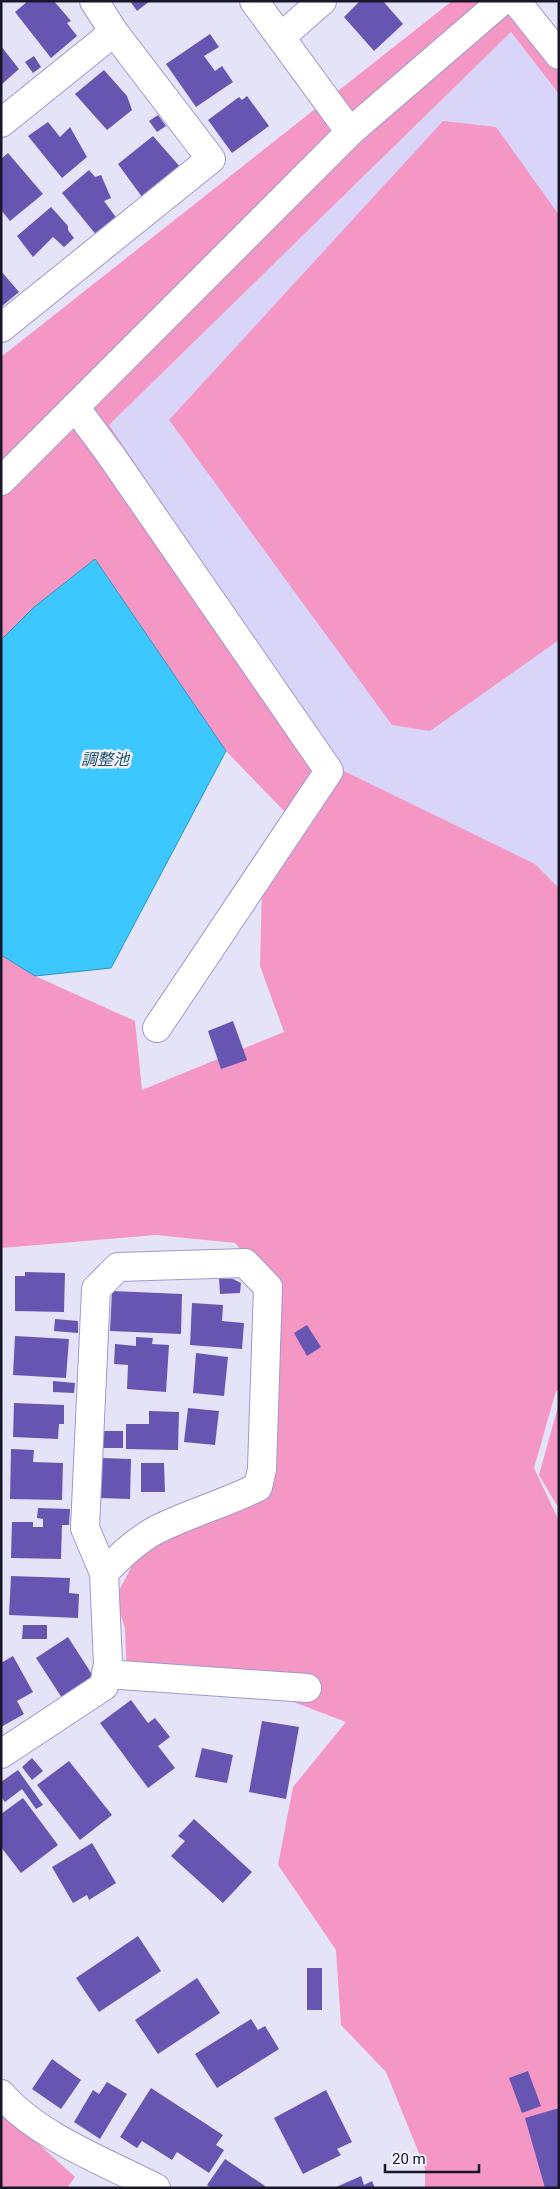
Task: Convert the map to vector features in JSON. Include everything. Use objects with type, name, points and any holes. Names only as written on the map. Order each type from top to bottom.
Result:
[{"type":"street","points":[[1,328],[211,158],[114,32],[94,1]]},
{"type":"street","points":[[254,1],[350,132]]},
{"type":"street","points":[[281,37],[322,1]]},
{"type":"street","points":[[1,481],[350,132],[502,1]]},
{"type":"street","points":[[516,1],[559,55]]},
{"type":"street","points":[[1,124],[114,32]]},
{"type":"street","points":[[75,407],[110,454],[329,771],[157,1028]]},
{"type":"street","points":[[1,1754],[104,1686],[108,1664],[104,1573],[85,1528],[96,1289],[118,1267],[245,1263],[268,1287],[262,1469],[258,1487],[234,1499],[156,1530],[120,1556],[104,1573]]},
{"type":"street","points":[[106,1674],[307,1688]]},
{"type":"street","points":[[1,2094],[44,2131],[156,2188]]},
{"type":"shaded area","points":[[452,1],[506,1],[559,69],[559,94],[511,32],[109,425],[344,771],[535,864],[559,888],[559,1390],[556,1391],[534,1468],[559,1521],[559,2188],[425,2188],[425,2168],[386,2072],[341,2025],[336,1950],[278,1865],[293,1787],[346,1722],[262,1690],[127,1680],[125,1628],[115,1598],[142,1547],[274,1486],[282,1299],[235,1243],[156,1235],[1,1248],[1,955],[35,976],[135,1021],[142,1090],[284,1032],[260,966],[262,887],[285,812],[226,751],[95,559],[33,608],[1,640],[1,357]]},
{"type":"shaded area","points":[[511,32],[559,94],[559,888],[535,864],[344,771],[109,425]]},
{"type":"shaded area","points":[[443,121],[496,127],[559,215],[559,640],[430,731],[392,725],[169,420]]},
{"type":"shaded area","points":[[559,1403],[559,1509],[539,1475]]},
{"type":"shaded area","points":[[1,2110],[75,2177],[67,2188],[1,2188]]},
{"type":"water","name":"調整池","points":[[95,559],[226,751],[111,968],[35,976],[1,955],[1,640],[33,608]]},
{"type":"building","points":[[28,1],[54,1],[71,21],[67,23],[77,36],[51,58],[15,12]]},
{"type":"building","points":[[130,1],[150,1],[137,11]]},
{"type":"building","points":[[360,1],[383,1],[403,24],[374,51],[344,17]]},
{"type":"building","points":[[210,34],[219,47],[204,56],[215,71],[222,66],[233,82],[196,107],[166,64]]},
{"type":"building","points":[[1,46],[19,69],[1,85]]},
{"type":"building","points":[[34,56],[41,67],[33,73],[25,62]]},
{"type":"building","points":[[104,70],[127,96],[132,110],[107,130],[75,94]]},
{"type":"building","points":[[247,96],[269,126],[232,153],[208,120],[239,97],[242,100]]},
{"type":"building","points":[[158,115],[166,126],[157,132],[149,121]]},
{"type":"building","points":[[48,122],[60,137],[70,127],[87,157],[62,178],[28,136]]},
{"type":"building","points":[[153,136],[181,168],[142,197],[118,164]]},
{"type":"building","points":[[8,153],[43,194],[10,221],[1,210],[1,159]]},
{"type":"building","points":[[89,170],[95,177],[101,175],[111,198],[104,201],[118,220],[98,237],[62,193]]},
{"type":"building","points":[[51,207],[68,226],[68,230],[74,238],[64,247],[53,237],[33,257],[17,236]]},
{"type":"building","points":[[1,271],[19,292],[1,307]]},
{"type":"building","points":[[233,1021],[247,1060],[221,1069],[208,1031]]},
{"type":"building","points":[[25,1272],[65,1273],[64,1312],[15,1311],[15,1276],[25,1276]]},
{"type":"building","points":[[219,1278],[233,1279],[241,1283],[240,1293],[220,1294]]},
{"type":"building","points":[[112,1291],[182,1294],[181,1334],[110,1331]]},
{"type":"building","points":[[192,1303],[223,1305],[222,1321],[244,1323],[242,1349],[190,1345]]},
{"type":"building","points":[[55,1319],[78,1321],[78,1333],[54,1331]]},
{"type":"building","points":[[307,1325],[321,1347],[307,1356],[294,1333]]},
{"type":"building","points":[[15,1336],[69,1339],[66,1378],[13,1375]]},
{"type":"building","points":[[136,1337],[153,1338],[152,1344],[169,1345],[166,1392],[127,1389],[128,1365],[114,1364],[115,1344],[136,1346]]},
{"type":"building","points":[[196,1353],[228,1357],[224,1396],[193,1393]]},
{"type":"building","points":[[53,1381],[75,1383],[74,1393],[53,1392]]},
{"type":"building","points":[[14,1403],[64,1405],[64,1424],[59,1424],[58,1439],[13,1437]]},
{"type":"building","points":[[188,1408],[219,1411],[215,1445],[184,1442]]},
{"type":"building","points":[[149,1411],[179,1412],[178,1450],[126,1449],[126,1424],[149,1424]]},
{"type":"building","points":[[103,1431],[123,1431],[123,1448],[103,1448]]},
{"type":"building","points":[[11,1449],[34,1450],[33,1462],[63,1463],[62,1500],[10,1499]]},
{"type":"building","points":[[101,1458],[131,1459],[130,1499],[100,1498]]},
{"type":"building","points":[[141,1463],[164,1463],[165,1492],[141,1492]]},
{"type":"building","points":[[38,1508],[70,1509],[69,1525],[62,1525],[61,1559],[11,1558],[12,1522],[33,1522],[33,1527],[43,1527],[43,1519],[37,1518]]},
{"type":"building","points":[[11,1576],[70,1578],[69,1593],[79,1594],[78,1618],[9,1615]]},
{"type":"building","points":[[23,1625],[47,1625],[47,1639],[22,1639]]},
{"type":"building","points":[[68,1637],[93,1676],[77,1687],[79,1691],[64,1701],[36,1658]]},
{"type":"building","points":[[13,1656],[33,1692],[17,1701],[24,1714],[1,1727],[1,1663]]},
{"type":"building","points":[[131,1700],[148,1723],[155,1718],[170,1737],[158,1746],[175,1768],[148,1788],[100,1723]]},
{"type":"building","points":[[262,1721],[299,1727],[286,1799],[249,1792]]},
{"type":"building","points":[[202,1748],[233,1755],[227,1783],[195,1777]]},
{"type":"building","points":[[32,1758],[43,1771],[32,1780],[22,1767]]},
{"type":"building","points":[[69,1761],[112,1815],[80,1840],[37,1785]]},
{"type":"building","points":[[18,1770],[43,1805],[36,1809],[22,1789],[5,1802],[1,1797],[1,1782]]},
{"type":"building","points":[[23,1798],[58,1845],[21,1873],[1,1847],[1,1814]]},
{"type":"building","points":[[194,1819],[252,1872],[223,1903],[171,1856],[185,1841],[178,1836]]},
{"type":"building","points":[[92,1843],[116,1883],[89,1900],[87,1895],[73,1903],[52,1867]]},
{"type":"building","points":[[138,1936],[161,1971],[99,2012],[76,1978]]},
{"type":"building","points":[[307,1968],[322,1968],[322,2010],[307,2010]]},
{"type":"building","points":[[197,1978],[220,2013],[158,2054],[135,2020]]},
{"type":"building","points":[[251,2019],[258,2030],[265,2026],[279,2049],[217,2088],[195,2054]]},
{"type":"building","points":[[52,2059],[81,2080],[61,2109],[32,2089]]},
{"type":"building","points":[[528,2071],[541,2106],[522,2113],[509,2078]]},
{"type":"building","points":[[107,2082],[127,2094],[100,2139],[74,2122],[93,2090],[99,2094]]},
{"type":"building","points":[[151,2088],[223,2135],[216,2145],[224,2150],[209,2173],[177,2152],[172,2160],[142,2141],[137,2148],[120,2137]]},
{"type":"building","points":[[326,2090],[352,2142],[337,2149],[341,2155],[303,2174],[274,2118]]},
{"type":"building","points":[[559,2108],[559,2188],[545,2188],[525,2118]]},
{"type":"building","points":[[225,2159],[265,2186],[264,2188],[211,2188],[207,2185]]},
{"type":"building","points":[[361,2176],[364,2185],[372,2181],[375,2188],[334,2188]]}]
